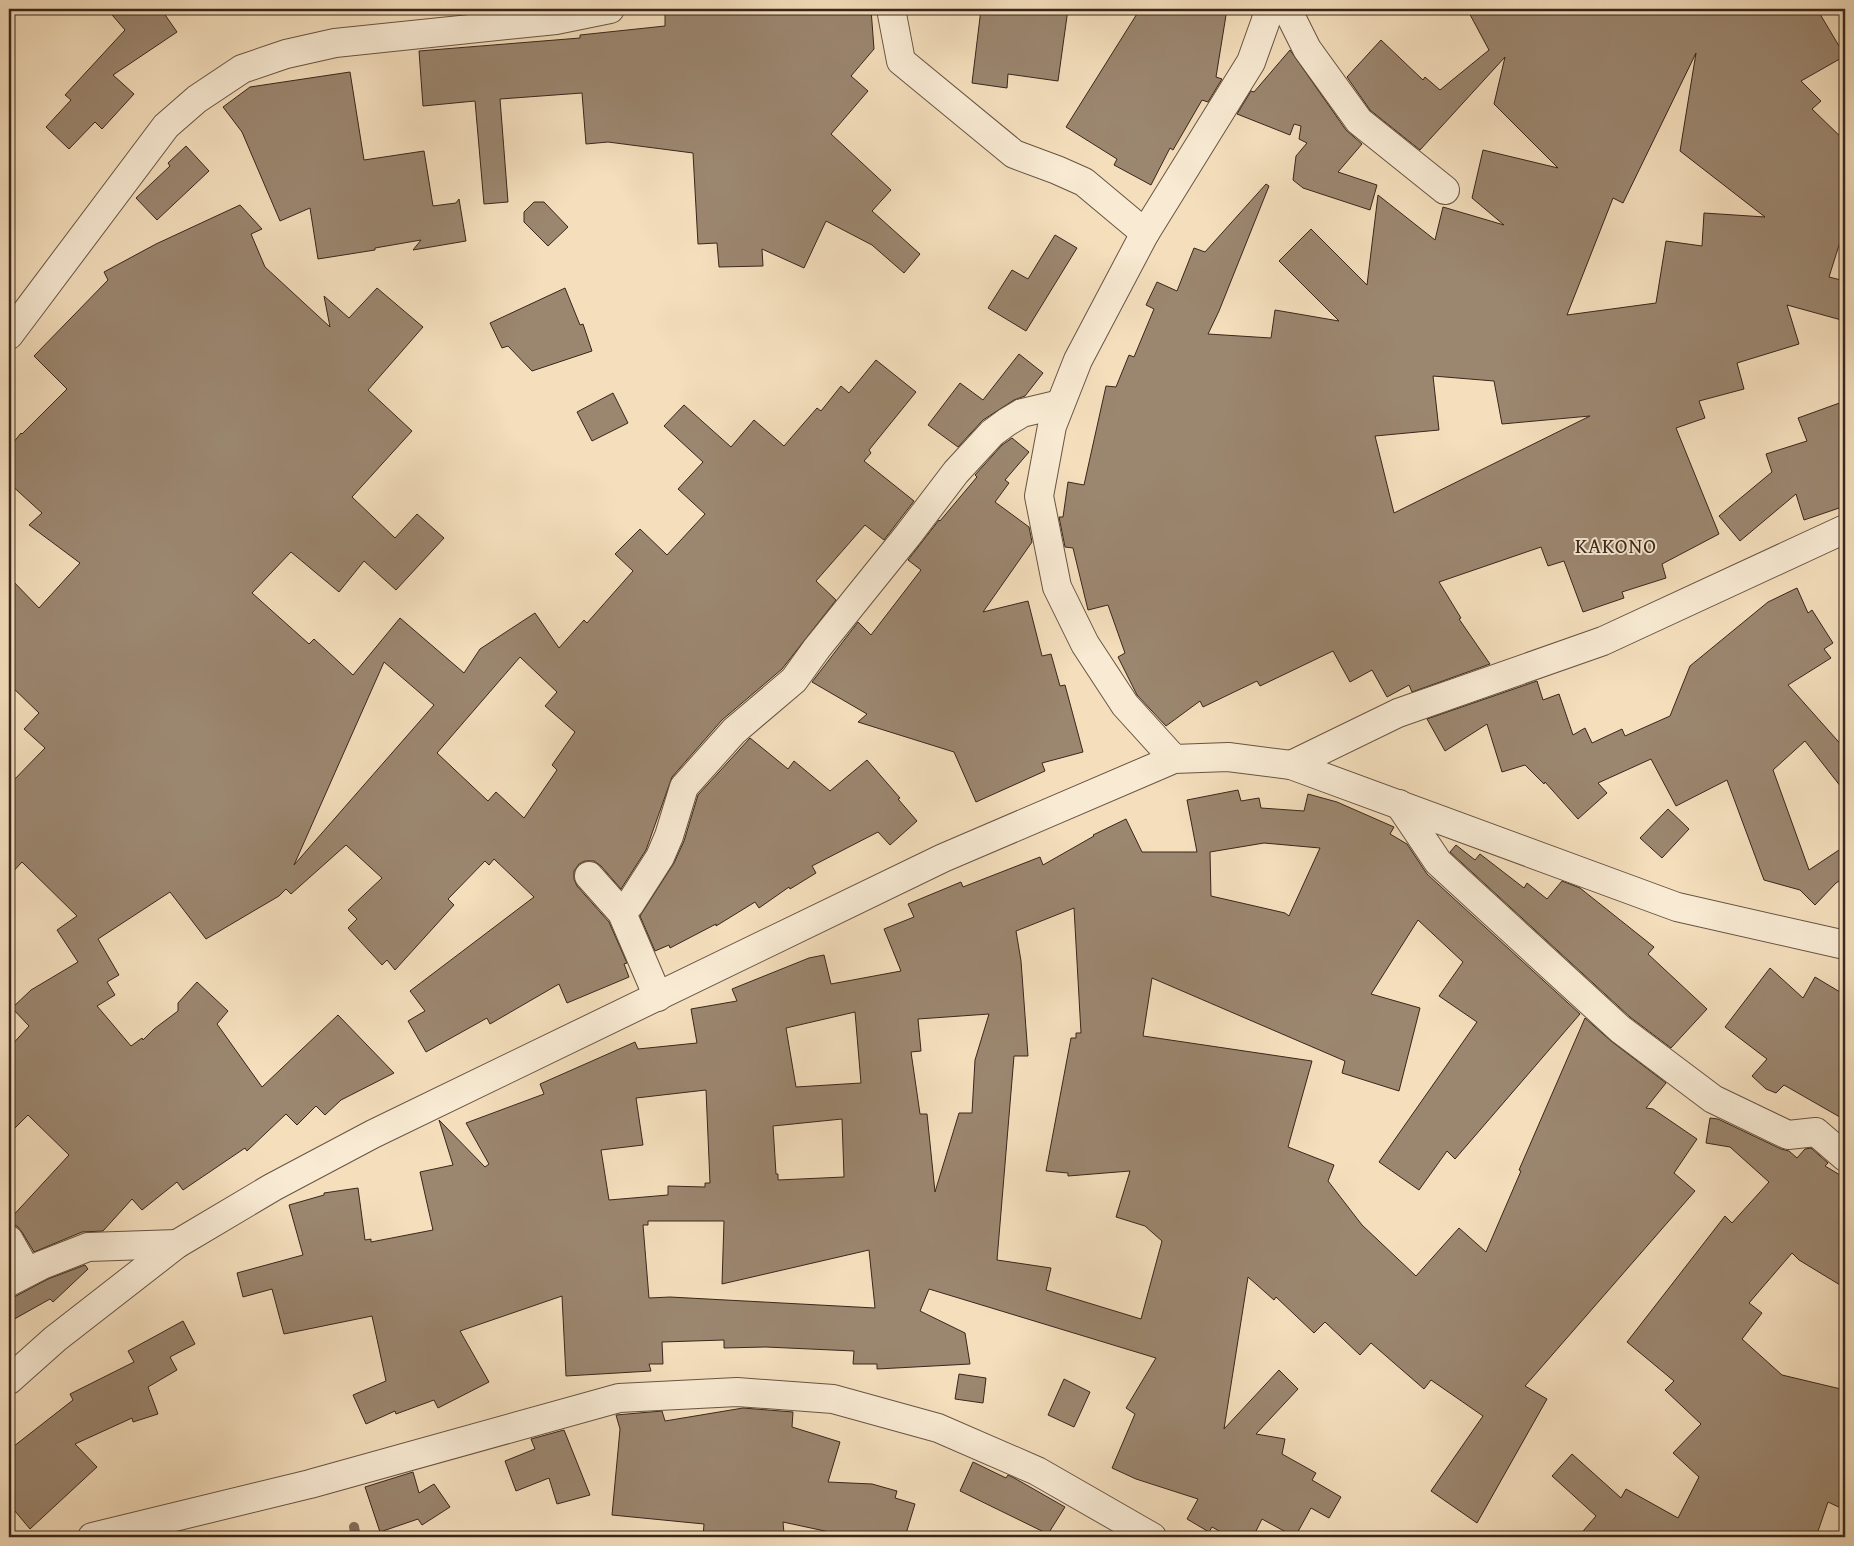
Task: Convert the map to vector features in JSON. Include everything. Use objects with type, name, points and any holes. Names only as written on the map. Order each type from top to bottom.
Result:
[{"type":"street","points":[[9,335],[166,126],[197,99],[242,69],[286,54],[335,43],[556,20],[610,9]]},
{"type":"street","points":[[891,9],[901,60],[1014,154],[1084,182],[1145,233]]},
{"type":"street","points":[[1174,759],[1125,705],[1085,644],[1057,587],[1039,496],[1052,426],[1078,360],[1145,233],[1251,62],[1266,20],[1267,9]]},
{"type":"street","points":[[1287,9],[1307,49],[1360,121],[1445,190]]},
{"type":"street","points":[[622,913],[630,904],[660,857],[669,836],[684,787],[734,731],[794,680],[817,648],[956,472],[992,433],[1022,413],[1060,404]]},
{"type":"street","points":[[1291,765],[1398,713],[1603,640],[1845,529]]},
{"type":"street","points":[[9,1380],[55,1339],[177,1244],[273,1187],[373,1134],[943,858],[1174,759],[1228,757],[1291,765],[1677,907],[1845,945]]},
{"type":"street","points":[[1399,804],[1438,862],[1620,1029],[1713,1099],[1788,1135],[1816,1132],[1845,1156]]},
{"type":"street","points":[[589,876],[622,913],[658,997]]},
{"type":"street","points":[[9,1240],[18,1277],[88,1247],[177,1244]]},
{"type":"street","points":[[92,1537],[310,1484],[619,1398],[737,1392],[833,1399],[938,1428],[1037,1471],[1152,1537]]},
{"type":"building","points":[[107,9],[161,9],[177,32],[113,75],[134,94],[102,129],[95,122],[69,149],[46,127],[71,100],[65,95],[125,30]]},
{"type":"building","points":[[707,9],[871,9],[874,49],[851,76],[868,91],[831,134],[891,190],[872,211],[920,254],[904,273],[872,245],[826,221],[804,268],[762,249],[763,266],[719,267],[717,243],[698,244],[693,153],[608,142],[586,144],[582,93],[500,99],[508,202],[484,204],[475,101],[423,106],[419,51],[580,38],[580,35],[665,26],[665,11],[707,12]]},
{"type":"building","points":[[981,9],[1068,9],[1058,81],[1008,74],[1007,88],[972,83]]},
{"type":"building","points":[[1140,9],[1227,9],[1216,77],[1222,79],[1208,102],[1202,100],[1173,150],[1170,148],[1151,185],[1114,165],[1117,159],[1066,127]]},
{"type":"building","points":[[1467,9],[1817,9],[1845,56],[1801,81],[1821,101],[1812,109],[1845,141],[1845,226],[1829,277],[1845,281],[1845,321],[1787,305],[1799,344],[1737,363],[1744,389],[1699,401],[1705,418],[1676,428],[1719,534],[1662,564],[1666,578],[1622,592],[1624,598],[1583,612],[1564,561],[1548,566],[1541,547],[1439,582],[1461,618],[1459,619],[1490,664],[1412,692],[1409,685],[1387,697],[1372,670],[1350,682],[1333,651],[1260,686],[1257,681],[1203,707],[1200,701],[1166,726],[1137,695],[1118,657],[1125,653],[1108,605],[1088,610],[1073,548],[1065,547],[1059,517],[1063,517],[1068,482],[1084,485],[1106,386],[1116,387],[1129,355],[1134,357],[1154,309],[1146,305],[1157,282],[1177,291],[1194,248],[1205,252],[1266,184],[1269,186],[1208,334],[1271,338],[1275,310],[1339,321],[1279,261],[1311,229],[1367,285],[1378,195],[1435,240],[1443,207],[1504,225],[1472,198],[1483,150],[1558,168],[1494,104],[1505,57],[1420,150],[1370,110],[1347,77],[1381,40],[1423,80],[1425,77],[1440,90],[1489,50]],"holes":[[[1696,53],[1680,151],[1765,217],[1704,213],[1702,246],[1666,241],[1656,303],[1567,315],[1613,198],[1623,203]],[[1433,376],[1494,381],[1502,424],[1590,416],[1394,513],[1375,436],[1439,430]]]},
{"type":"building","points":[[1290,50],[1346,130],[1362,144],[1338,172],[1377,185],[1370,210],[1303,188],[1293,180],[1296,156],[1307,143],[1299,139],[1301,126],[1294,124],[1290,135],[1237,114],[1251,91],[1254,92]]},
{"type":"building","points":[[350,72],[364,160],[424,151],[433,206],[456,203],[459,199],[466,241],[413,250],[421,240],[318,259],[310,208],[280,221],[242,132],[223,107],[250,87]]},
{"type":"building","points":[[186,146],[209,171],[157,220],[136,198],[170,166],[168,163]]},
{"type":"building","points":[[534,202],[544,202],[568,227],[548,246],[524,222],[524,212]]},
{"type":"building","points":[[240,205],[262,229],[251,234],[265,267],[330,327],[324,296],[349,318],[377,288],[423,327],[368,390],[412,431],[352,497],[395,538],[417,514],[444,538],[396,590],[364,561],[339,592],[291,552],[252,593],[309,644],[314,639],[353,675],[400,618],[464,673],[480,649],[535,613],[559,648],[584,620],[587,623],[633,571],[615,554],[640,529],[667,555],[705,514],[678,489],[703,462],[664,426],[684,405],[731,447],[754,420],[784,446],[817,408],[821,411],[841,386],[849,393],[876,360],[916,392],[869,450],[871,453],[864,461],[914,501],[884,540],[865,525],[816,581],[836,600],[782,669],[722,720],[672,777],[646,850],[621,889],[601,866],[594,861],[585,861],[579,864],[574,871],[574,879],[577,886],[609,922],[627,963],[624,964],[629,977],[567,1003],[559,984],[490,1024],[487,1018],[426,1052],[408,1021],[425,1011],[410,991],[534,897],[494,859],[489,865],[485,861],[448,899],[454,905],[395,970],[387,960],[382,965],[348,928],[357,919],[348,910],[382,878],[346,845],[291,894],[286,889],[279,896],[206,939],[170,892],[98,939],[119,975],[107,982],[115,995],[97,1006],[131,1046],[142,1038],[143,1040],[178,1011],[178,1003],[197,982],[228,1011],[217,1024],[262,1087],[338,1015],[394,1073],[341,1100],[325,1115],[316,1106],[297,1125],[286,1114],[247,1151],[245,1148],[183,1190],[177,1182],[142,1210],[132,1199],[103,1231],[82,1232],[34,1252],[22,1232],[17,1226],[9,1224],[9,1220],[69,1155],[28,1115],[9,1134],[9,1048],[29,1026],[12,1008],[31,990],[78,962],[57,930],[77,916],[22,862],[9,876],[9,785],[45,748],[24,729],[39,713],[9,684],[9,577],[39,608],[80,563],[29,525],[42,513],[9,483],[9,448],[21,433],[67,389],[34,356],[108,280],[104,272],[156,244]],"holes":[[[520,657],[557,692],[545,706],[575,732],[552,765],[557,770],[524,818],[496,792],[488,801],[437,753]],[[384,662],[434,705],[294,865]]]},
{"type":"building","points":[[1055,235],[1077,248],[1026,331],[988,308],[1012,270],[1028,279]]},
{"type":"building","points":[[565,288],[580,325],[583,324],[592,351],[532,371],[508,346],[502,348],[490,323]]},
{"type":"building","points":[[1019,354],[1043,373],[1025,396],[1014,400],[983,420],[958,447],[928,425],[960,383],[983,400]]},
{"type":"building","points":[[613,393],[628,423],[592,441],[577,412]]},
{"type":"building","points":[[1845,401],[1845,506],[1804,520],[1796,494],[1740,541],[1719,516],[1772,472],[1766,454],[1807,441],[1798,418]]},
{"type":"building","points":[[1012,438],[1029,452],[1005,480],[1009,483],[995,502],[1029,527],[1032,542],[983,612],[1028,601],[1042,656],[1051,654],[1060,686],[1065,685],[1083,752],[1042,763],[1045,771],[976,802],[954,752],[858,722],[867,714],[812,682],[858,622],[871,635],[921,570],[908,560],[939,520],[977,477],[975,475],[1002,445]]},
{"type":"building","points":[[1797,588],[1808,613],[1812,610],[1833,643],[1824,649],[1831,658],[1788,685],[1845,749],[1845,792],[1805,741],[1773,770],[1809,870],[1845,846],[1845,877],[1836,883],[1815,905],[1800,890],[1764,880],[1727,780],[1676,806],[1651,759],[1598,783],[1607,793],[1578,819],[1545,782],[1544,784],[1525,765],[1502,772],[1487,724],[1445,751],[1427,719],[1537,681],[1543,700],[1559,694],[1573,735],[1585,728],[1592,743],[1622,729],[1625,736],[1670,716],[1690,666],[1768,602]]},
{"type":"building","points":[[750,738],[788,769],[794,761],[830,791],[867,760],[917,821],[890,845],[878,832],[812,866],[816,873],[790,889],[789,887],[759,908],[755,902],[716,926],[716,924],[670,948],[669,945],[655,951],[640,916],[674,863],[684,841],[698,795]]},
{"type":"building","points":[[1238,790],[1241,801],[1259,798],[1261,808],[1304,811],[1308,794],[1337,802],[1394,827],[1390,834],[1407,844],[1427,874],[1580,1014],[1455,1159],[1447,1151],[1419,1190],[1379,1162],[1477,1022],[1439,996],[1463,962],[1418,920],[1371,994],[1420,1008],[1399,1091],[1342,1073],[1345,1061],[1152,978],[1143,1036],[1312,1061],[1288,1147],[1334,1165],[1328,1181],[1362,1225],[1416,1276],[1459,1228],[1486,1252],[1521,1171],[1519,1170],[1585,1018],[1611,1041],[1666,1083],[1646,1108],[1653,1109],[1697,1139],[1674,1173],[1695,1191],[1525,1386],[1547,1399],[1477,1523],[1431,1491],[1483,1416],[1431,1380],[1424,1389],[1371,1343],[1360,1355],[1325,1322],[1314,1333],[1276,1297],[1274,1300],[1248,1277],[1224,1429],[1279,1370],[1298,1389],[1256,1434],[1285,1439],[1282,1454],[1316,1473],[1312,1480],[1341,1497],[1329,1518],[1311,1508],[1295,1537],[1262,1519],[1253,1537],[1230,1537],[1212,1527],[1209,1532],[1187,1519],[1198,1499],[1136,1479],[1112,1468],[1135,1414],[1126,1408],[1156,1358],[929,1289],[920,1311],[965,1333],[970,1364],[877,1369],[877,1364],[853,1364],[854,1351],[766,1347],[724,1348],[724,1340],[662,1342],[663,1364],[649,1364],[651,1371],[566,1376],[562,1296],[460,1331],[489,1382],[438,1408],[434,1400],[396,1414],[395,1411],[366,1424],[353,1395],[386,1381],[372,1316],[284,1334],[272,1289],[243,1297],[237,1273],[303,1255],[289,1205],[324,1195],[324,1193],[358,1188],[365,1240],[371,1239],[371,1242],[433,1230],[420,1172],[453,1165],[439,1120],[485,1167],[489,1164],[466,1123],[544,1094],[540,1084],[635,1042],[638,1049],[697,1043],[691,1009],[737,1001],[732,989],[809,958],[824,955],[831,984],[901,971],[884,929],[914,917],[908,904],[961,882],[963,887],[1040,857],[1043,865],[1093,835],[1126,819],[1142,852],[1197,852],[1187,800]],"holes":[[[1264,843],[1320,848],[1289,916],[1285,913],[1211,896],[1210,852]],[[1074,908],[1081,1033],[1076,1033],[1076,1038],[1071,1038],[1046,1171],[1068,1173],[1068,1176],[1130,1171],[1116,1217],[1145,1226],[1162,1241],[1141,1319],[1046,1290],[1051,1268],[997,1260],[1014,1056],[1028,1056],[1021,961],[1016,931]],[[855,1012],[861,1083],[796,1087],[786,1028]],[[989,1014],[975,1060],[972,1113],[959,1113],[935,1192],[927,1114],[920,1114],[911,1052],[921,1051],[918,1019]],[[706,1090],[710,1183],[705,1183],[705,1187],[668,1186],[668,1195],[609,1200],[601,1150],[643,1145],[636,1098]],[[842,1119],[844,1177],[778,1180],[778,1174],[776,1174],[773,1126]],[[648,1221],[724,1221],[722,1284],[869,1250],[875,1308],[670,1297],[649,1298],[643,1225],[648,1225]]]},
{"type":"building","points":[[1668,809],[1689,829],[1662,858],[1640,838]]},
{"type":"building","points":[[1456,845],[1475,860],[1480,854],[1524,888],[1527,883],[1547,899],[1562,881],[1580,888],[1654,947],[1648,954],[1707,1009],[1671,1048],[1630,1017],[1450,852]]},
{"type":"building","points":[[1770,968],[1803,998],[1815,977],[1845,995],[1845,1120],[1784,1085],[1776,1093],[1766,1089],[1752,1076],[1767,1059],[1725,1027]]},
{"type":"building","points":[[1710,1118],[1718,1119],[1789,1151],[1797,1158],[1805,1149],[1811,1148],[1828,1163],[1825,1166],[1845,1178],[1845,1288],[1799,1260],[1792,1253],[1749,1303],[1762,1313],[1742,1339],[1782,1375],[1845,1390],[1845,1510],[1828,1502],[1816,1537],[1578,1537],[1596,1516],[1552,1476],[1572,1454],[1621,1498],[1626,1489],[1678,1518],[1699,1477],[1673,1453],[1701,1424],[1665,1390],[1674,1381],[1627,1342],[1725,1216],[1732,1223],[1769,1182],[1730,1147],[1706,1143]]},
{"type":"building","points":[[85,1265],[88,1269],[53,1302],[50,1299],[9,1322],[9,1298],[48,1279]]},
{"type":"building","points":[[183,1321],[195,1344],[170,1357],[177,1370],[148,1387],[158,1414],[133,1422],[132,1418],[75,1444],[97,1467],[30,1529],[9,1504],[9,1450],[73,1400],[70,1394],[134,1362],[128,1351]]},
{"type":"building","points":[[959,1374],[986,1378],[983,1403],[955,1399]]},
{"type":"building","points":[[1064,1379],[1090,1392],[1074,1427],[1048,1415]]},
{"type":"building","points":[[743,1408],[793,1412],[792,1427],[840,1442],[828,1482],[872,1484],[897,1491],[895,1498],[915,1504],[905,1537],[852,1537],[852,1534],[834,1533],[783,1522],[784,1533],[751,1537],[703,1537],[704,1524],[612,1515],[620,1429],[616,1415],[662,1411],[665,1421]]},
{"type":"building","points":[[564,1430],[590,1495],[557,1504],[549,1478],[516,1491],[505,1461],[535,1449],[531,1439]]},
{"type":"building","points":[[973,1462],[1006,1478],[1008,1475],[1065,1507],[1048,1534],[960,1491]]},
{"type":"building","points":[[413,1472],[419,1493],[434,1484],[450,1507],[422,1525],[418,1519],[380,1532],[365,1487]]},
{"type":"waterway","points":[[354,1527],[356,1537]]},
{"type":"district","name":"KAKONO","points":[[1616,545]]}]
